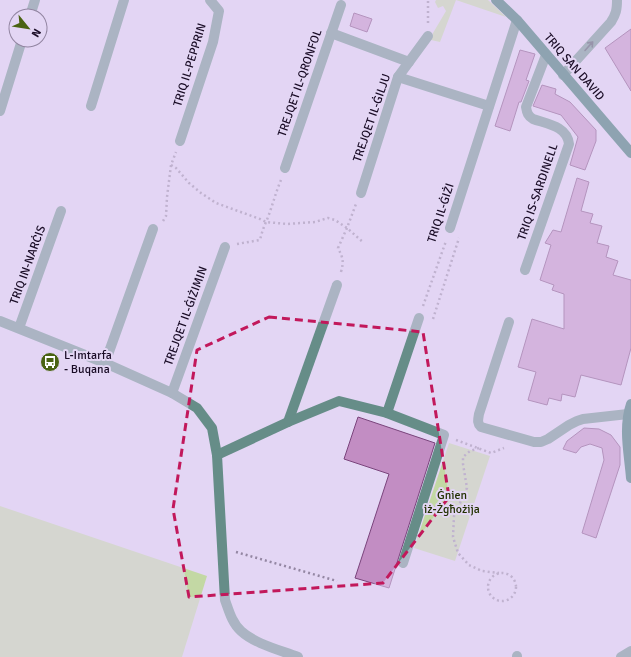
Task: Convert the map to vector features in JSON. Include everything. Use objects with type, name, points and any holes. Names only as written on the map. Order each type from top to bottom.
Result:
[{"type":"street","points":[[91,106],[124,0]]},
{"type":"street","name":"TRIQ IL-PEPPRIN","points":[[180,141],[213,42],[219,11],[210,0]]},
{"type":"street","name":"TRIQ SAN DAVID","points":[[496,0],[517,20],[563,75],[630,150]]},
{"type":"street","points":[[563,75],[611,22],[618,8],[618,0]]},
{"type":"street","name":"TREJQET IL-QRONFOL","points":[[285,168],[341,5]]},
{"type":"street","name":"TRIQ IL-ĠIŻI","points":[[450,228],[517,20]]},
{"type":"street","points":[[331,33],[409,62]]},
{"type":"street","name":"TREJQET IL-ĠILJU","points":[[361,193],[398,77],[428,36]]},
{"type":"street","points":[[0,111],[20,48]]},
{"type":"street","name":"TRIQ IS-SARDINELL","points":[[525,270],[570,144],[567,136],[562,130],[555,126],[533,119],[527,112],[526,107],[546,55]]},
{"type":"street","points":[[398,77],[489,106]]},
{"type":"street","name":"TRIQ IN-NARĊIS","points":[[19,328],[61,210]]},
{"type":"street","points":[[105,363],[153,229]]},
{"type":"street","name":"TREJQET IL-ĠIŻIMIN","points":[[172,393],[225,247]]},
{"type":"street","points":[[288,422],[337,285]]},
{"type":"street","points":[[387,413],[419,318]]},
{"type":"street","points":[[0,321],[105,363],[172,393],[197,408],[212,428],[217,455],[225,600],[231,617],[240,631],[258,643],[298,657]]},
{"type":"street","points":[[509,322],[479,414],[478,424],[484,429],[534,442],[541,442],[583,419],[628,414]]},
{"type":"street","points":[[217,455],[288,422],[339,401],[387,413],[444,435],[403,563]]},
{"type":"street","points":[[631,404],[628,414],[627,434],[631,478]]},
{"type":"street","points":[[621,657],[631,651]]},
{"type":"path","points":[[428,0],[428,36]]},
{"type":"path","points":[[153,229],[160,225],[166,216],[171,165],[180,141]]},
{"type":"path","points":[[171,165],[176,168],[197,190],[216,203],[266,222],[287,224],[315,222],[328,218],[335,220],[347,228],[364,243]]},
{"type":"path","points":[[225,247],[260,240],[274,195],[285,168]]},
{"type":"path","points":[[337,285],[343,258],[338,248],[361,193]]},
{"type":"path","name":"TRIQ IL-ĠIŻI","points":[[419,318],[450,228]]},
{"type":"path","points":[[432,322],[461,232]]},
{"type":"path","points":[[444,435],[491,453],[505,447],[511,436]]},
{"type":"path","points":[[479,448],[463,457],[467,488],[454,516],[453,537],[458,553],[469,565],[482,571],[499,573],[504,572],[512,576],[515,580],[516,590],[507,600],[498,600],[494,598],[489,590],[489,582],[494,575],[499,573]]},
{"type":"path","points":[[222,556],[234,552],[337,581]]},
{"type":"highlighted area","points":[[269,317],[423,332],[449,497],[383,583],[189,597],[173,509],[197,350]]},
{"type":"green space","points":[[436,0],[456,0],[440,42],[431,40],[433,33],[446,11],[443,6],[438,8],[435,2]]},
{"type":"green space","points":[[456,0],[488,0],[506,17]]},
{"type":"green space","name":"Ġnien iż-Żgħożija","points":[[449,443],[490,456],[455,561],[414,548]]},
{"type":"green space","points":[[0,506],[207,576],[182,657],[0,657]]},
{"type":"building","points":[[354,13],[372,19],[367,32],[350,26]]},
{"type":"building","points":[[631,29],[631,91],[605,48]]},
{"type":"building","points":[[520,50],[535,54],[526,80],[529,81],[521,102],[519,102],[510,131],[495,126]]},
{"type":"building","points":[[542,85],[556,89],[555,94],[570,102],[596,130],[596,141],[585,170],[570,165],[578,137],[561,115],[533,106]]},
{"type":"building","points":[[577,178],[589,182],[581,211],[593,214],[590,223],[602,226],[597,243],[609,246],[606,257],[618,261],[613,275],[631,280],[631,348],[621,385],[581,375],[575,397],[562,394],[561,401],[549,398],[547,405],[528,400],[536,372],[518,367],[532,319],[564,329],[564,294],[552,290],[554,285],[540,280],[551,245],[545,243],[553,230],[561,232]]},
{"type":"building","points":[[358,417],[435,443],[389,588],[355,578],[389,474],[344,459]]},
{"type":"building","points":[[584,428],[599,429],[611,435],[620,447],[620,465],[596,538],[582,533],[604,460],[602,448],[590,444],[581,447],[576,453],[563,449],[567,441]]},
{"type":"place","name":"L-Imtarfa - Buqana","points":[[50,362]]}]
